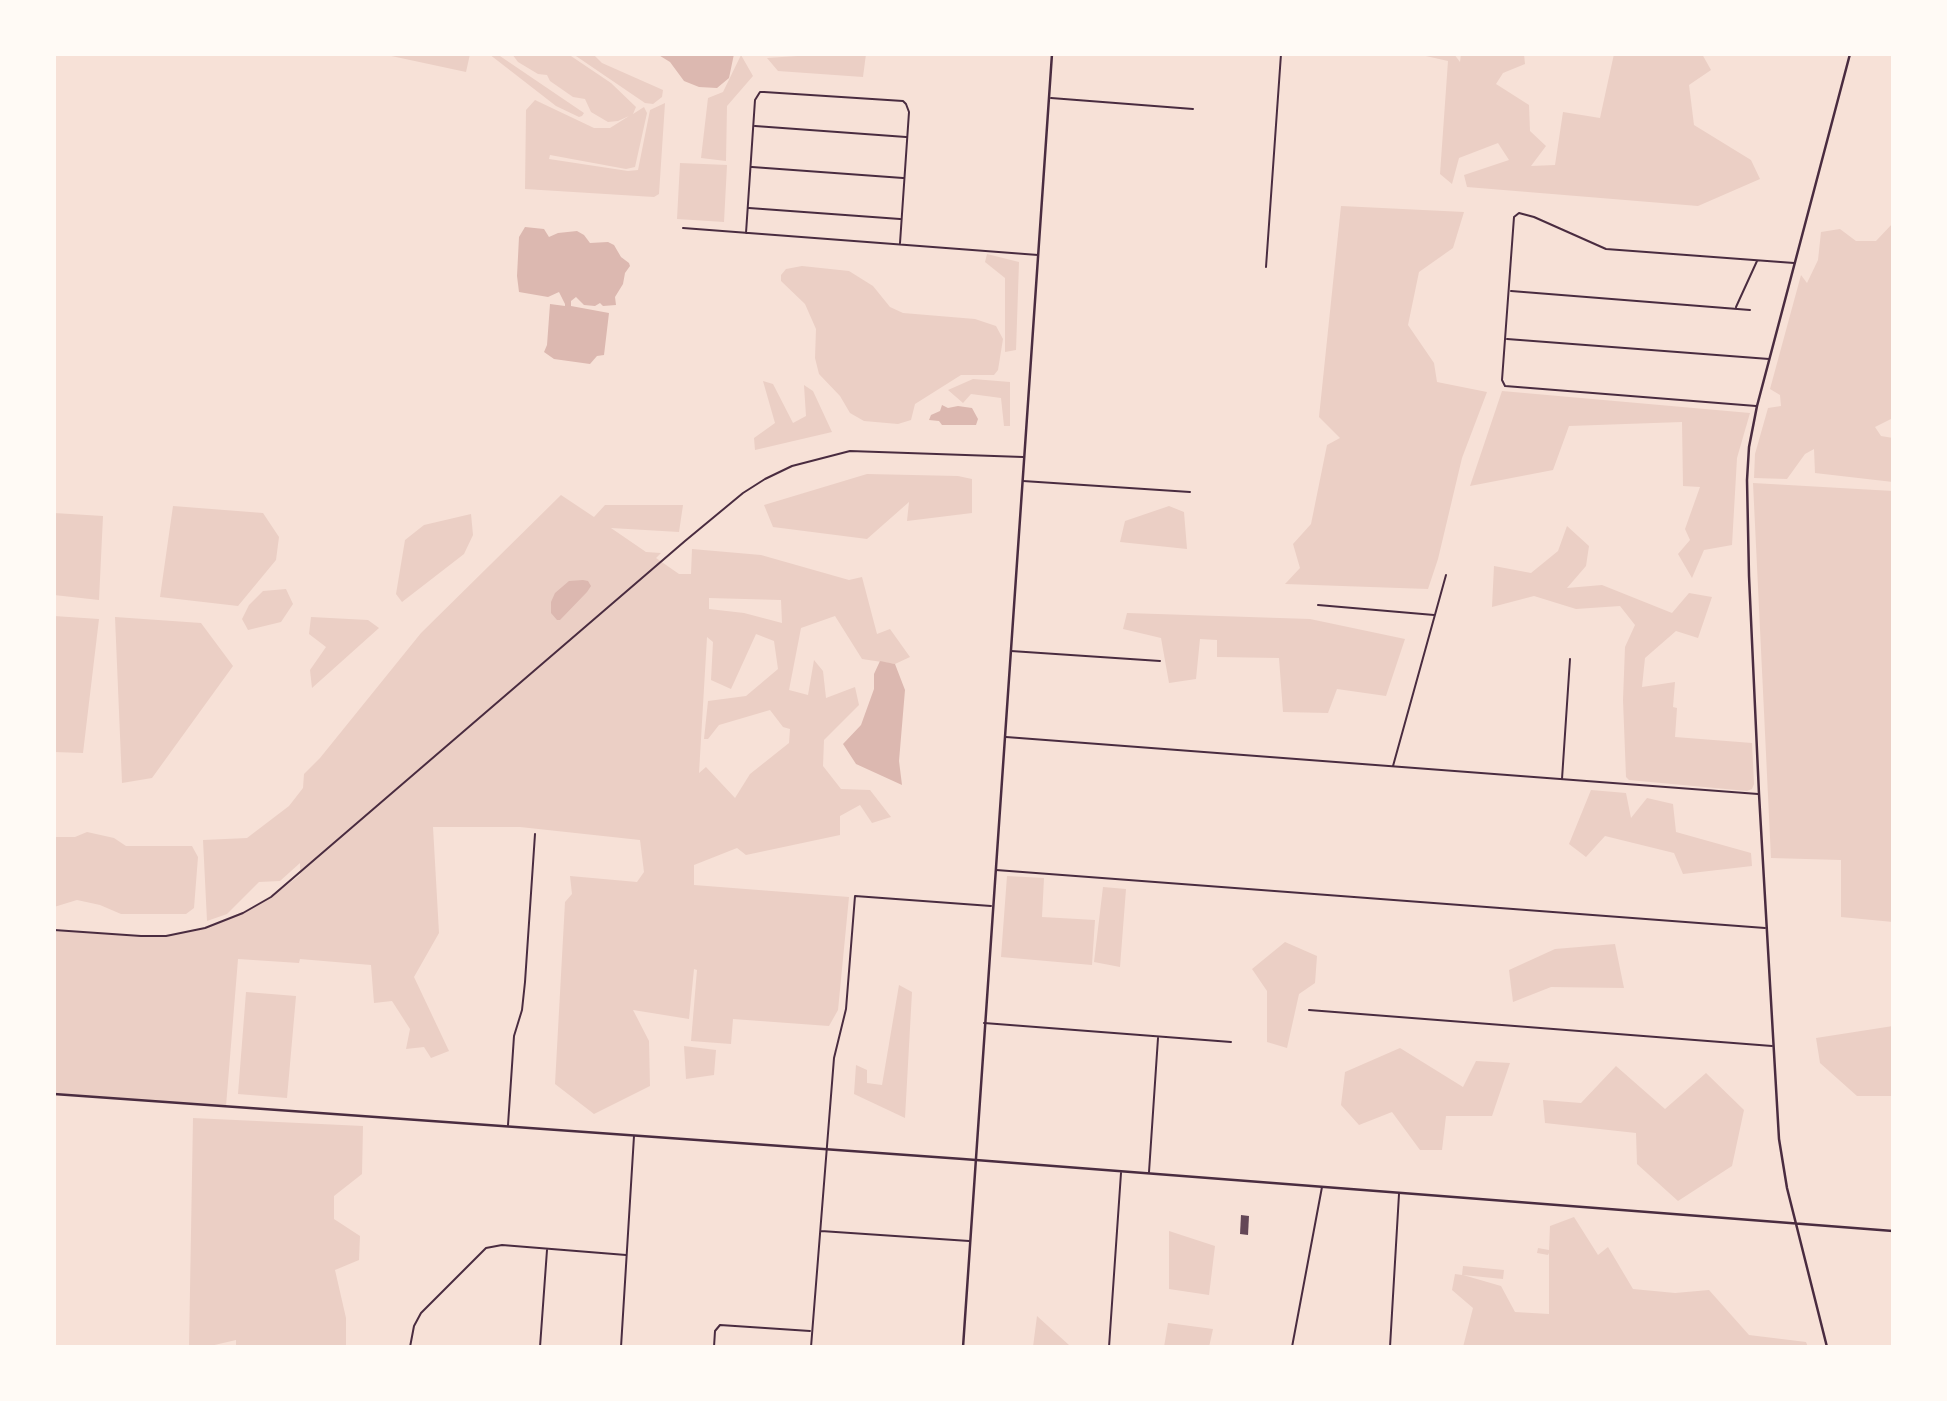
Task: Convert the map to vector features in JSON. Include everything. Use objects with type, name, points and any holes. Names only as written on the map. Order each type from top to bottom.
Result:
[{"type":"street","points":[[963,1347],[1052,54]]},
{"type":"street","points":[[1266,267],[1281,54]]},
{"type":"street","points":[[1827,1347],[1787,1188],[1779,1139],[1746,517],[1749,447],[1757,406],[1850,54]]},
{"type":"street","points":[[746,233],[755,100],[758,94],[764,92],[903,102],[909,112],[900,243]]},
{"type":"street","points":[[1049,98],[1193,108]]},
{"type":"street","points":[[753,126],[907,137]]},
{"type":"street","points":[[751,167],[904,178]]},
{"type":"street","points":[[748,208],[901,219]]},
{"type":"street","points":[[1757,406],[1508,387],[1503,384],[1515,214],[1534,217],[1606,249],[1795,264]]},
{"type":"street","points":[[683,228],[1039,255]]},
{"type":"street","points":[[1736,308],[1758,261]]},
{"type":"street","points":[[1509,290],[1750,310]]},
{"type":"street","points":[[1506,339],[1769,359]]},
{"type":"street","points":[[54,930],[166,936],[205,928],[243,913],[271,897],[685,541],[743,493],[765,479],[792,466],[850,451],[1024,457]]},
{"type":"street","points":[[1022,481],[1190,492]]},
{"type":"street","points":[[1393,766],[1446,575]]},
{"type":"street","points":[[1318,605],[1435,615]]},
{"type":"street","points":[[1011,651],[1160,661]]},
{"type":"street","points":[[1562,779],[1570,659]]},
{"type":"street","points":[[1005,737],[1759,794]]},
{"type":"street","points":[[508,1126],[514,1036],[522,1010],[525,982],[535,834]]},
{"type":"street","points":[[995,870],[1767,928]]},
{"type":"street","points":[[811,1347],[834,1058],[846,1009],[856,897],[992,906]]},
{"type":"street","points":[[1309,1010],[1773,1046]]},
{"type":"street","points":[[984,1023],[1231,1042]]},
{"type":"street","points":[[1149,1173],[1158,1037]]},
{"type":"street","points":[[54,1094],[976,1160],[1893,1231]]},
{"type":"street","points":[[621,1347],[634,1136]]},
{"type":"street","points":[[1109,1347],[1121,1171]]},
{"type":"street","points":[[1292,1347],[1322,1187]]},
{"type":"street","points":[[1390,1347],[1399,1192]]},
{"type":"street","points":[[819,1231],[970,1241]]},
{"type":"street","points":[[410,1347],[417,1319],[480,1252],[494,1245],[626,1255]]},
{"type":"street","points":[[540,1347],[547,1249]]},
{"type":"street","points":[[713,1347],[715,1331],[720,1325],[812,1331]]},
{"type":"shaded area","points":[[382,54],[470,54],[466,72]]},
{"type":"shaded area","points":[[489,54],[497,54],[584,113],[579,117],[556,106]]},
{"type":"shaded area","points":[[512,54],[568,54],[611,83],[636,107],[633,114],[644,107],[647,113],[635,167],[626,169],[550,155],[549,159],[628,171],[638,170],[650,110],[665,103],[659,194],[654,197],[525,189],[526,110],[535,100],[594,128],[610,128],[629,116],[608,122],[591,112],[585,99],[573,97],[550,81],[547,75],[538,74],[518,62]]},
{"type":"shaded area","points":[[573,54],[593,54],[602,63],[663,90],[662,97],[653,104],[645,103]]},
{"type":"shaded area","points":[[657,54],[734,54],[729,78],[717,88],[699,87],[684,81],[670,62]]},
{"type":"shaded area","points":[[866,54],[863,77],[778,71],[767,58]]},
{"type":"shaded area","points":[[1417,54],[1454,54],[1460,62],[1461,54],[1524,54],[1525,64],[1503,73],[1496,84],[1529,105],[1530,131],[1546,146],[1531,166],[1555,165],[1563,112],[1600,118],[1614,54],[1702,54],[1711,70],[1689,85],[1694,125],[1751,160],[1760,179],[1698,206],[1467,187],[1464,175],[1509,160],[1498,143],[1459,158],[1452,184],[1440,174],[1448,61]]},
{"type":"shaded area","points":[[741,55],[753,76],[727,106],[726,161],[701,158],[708,98],[723,92]]},
{"type":"shaded area","points":[[680,163],[727,165],[724,222],[677,219]]},
{"type":"shaded area","points":[[1341,206],[1464,212],[1453,248],[1419,272],[1408,325],[1434,363],[1437,382],[1487,392],[1462,458],[1438,559],[1428,589],[1285,584],[1300,568],[1293,544],[1311,524],[1327,445],[1340,438],[1319,417]]},
{"type":"shaded area","points":[[1893,223],[1893,418],[1875,427],[1881,436],[1893,438],[1893,482],[1815,473],[1814,449],[1805,454],[1787,479],[1754,478],[1755,454],[1768,408],[1781,406],[1780,395],[1770,389],[1801,275],[1807,283],[1818,260],[1821,232],[1840,229],[1856,241],[1876,241]]},
{"type":"shaded area","points":[[525,227],[544,229],[549,237],[577,231],[590,243],[608,242],[614,245],[621,257],[629,263],[623,284],[615,297],[616,305],[584,305],[576,297],[571,301],[571,306],[609,313],[604,355],[597,356],[590,364],[554,359],[544,352],[547,345],[550,304],[565,304],[559,292],[548,297],[519,292],[519,237]]},
{"type":"shaded area","points":[[987,254],[1019,262],[1016,350],[1005,352],[1005,278],[985,262]]},
{"type":"shaded area","points":[[802,266],[849,271],[873,286],[890,307],[903,313],[975,319],[996,326],[1003,339],[998,370],[994,375],[961,375],[915,404],[911,420],[898,424],[864,421],[850,413],[840,396],[819,374],[815,358],[816,329],[805,304],[781,281],[781,275],[786,269]]},
{"type":"shaded area","points":[[973,379],[1010,382],[1010,426],[1004,426],[1001,398],[971,394],[963,403],[948,390]]},
{"type":"shaded area","points":[[763,381],[773,384],[793,423],[806,416],[804,385],[813,391],[832,432],[755,450],[754,438],[775,423]]},
{"type":"shaded area","points":[[1502,391],[1750,413],[1737,458],[1732,545],[1704,550],[1692,578],[1678,554],[1690,540],[1685,529],[1700,487],[1683,486],[1682,422],[1569,426],[1553,470],[1470,486]]},
{"type":"shaded area","points":[[942,405],[948,408],[972,408],[978,419],[976,425],[942,425],[939,421],[929,420],[931,415],[940,411]]},
{"type":"shaded area","points":[[867,474],[958,476],[972,479],[972,513],[907,521],[909,502],[867,539],[773,527],[764,505]]},
{"type":"shaded area","points":[[1753,483],[1893,491],[1893,922],[1841,917],[1841,860],[1771,858]]},
{"type":"shaded area","points":[[561,495],[594,517],[605,505],[683,505],[679,532],[611,528],[646,552],[661,553],[656,558],[679,574],[691,574],[692,549],[761,555],[849,580],[862,577],[877,634],[890,629],[910,657],[895,664],[862,659],[835,616],[801,628],[789,690],[808,695],[814,660],[823,671],[826,698],[855,687],[859,705],[824,740],[823,766],[841,789],[870,790],[891,817],[872,823],[860,805],[840,816],[840,835],[746,855],[737,848],[694,865],[694,885],[849,897],[838,1010],[829,1026],[733,1019],[731,1044],[691,1041],[697,970],[694,969],[689,1019],[633,1010],[649,1041],[650,1086],[594,1114],[555,1084],[565,902],[572,894],[570,876],[637,882],[644,872],[640,840],[520,827],[433,827],[439,933],[414,977],[449,1051],[431,1058],[424,1047],[406,1049],[410,1029],[392,1001],[374,1003],[371,965],[300,959],[299,963],[238,959],[226,1106],[54,1094],[54,930],[166,936],[205,928],[243,913],[271,897],[300,875],[300,863],[280,881],[259,882],[227,914],[207,921],[203,840],[247,838],[289,806],[303,788],[304,774],[421,633]],"holes":[[[709,598],[781,600],[782,623],[744,613],[709,609]],[[756,634],[774,641],[778,669],[746,696],[708,701],[704,739],[708,739],[719,725],[770,710],[783,727],[790,729],[789,743],[750,774],[735,798],[706,767],[699,773],[707,637],[713,642],[711,680],[731,689]]]},
{"type":"shaded area","points":[[173,506],[263,513],[279,537],[276,560],[238,606],[160,597]]},
{"type":"shaded area","points":[[1169,506],[1184,512],[1187,549],[1120,542],[1125,521]]},
{"type":"shaded area","points":[[54,513],[103,516],[99,600],[54,595]]},
{"type":"shaded area","points":[[471,514],[473,535],[464,554],[402,602],[396,594],[405,540],[424,525]]},
{"type":"shaded area","points":[[1567,526],[1589,546],[1586,566],[1567,588],[1602,585],[1672,613],[1689,593],[1712,597],[1698,638],[1676,631],[1645,658],[1642,687],[1675,682],[1675,737],[1752,743],[1752,789],[1747,791],[1629,780],[1626,777],[1623,700],[1625,647],[1635,625],[1620,606],[1576,609],[1534,596],[1492,607],[1494,566],[1531,573],[1558,551]]},
{"type":"shaded area","points":[[569,581],[588,581],[591,586],[560,620],[557,620],[551,613],[551,602],[555,593]]},
{"type":"shaded area","points":[[286,589],[293,604],[281,622],[248,630],[242,619],[249,605],[263,591]]},
{"type":"shaded area","points":[[1127,613],[1310,619],[1405,639],[1386,696],[1337,689],[1328,713],[1283,712],[1279,658],[1217,657],[1217,640],[1200,639],[1196,679],[1169,683],[1161,638],[1123,629]]},
{"type":"shaded area","points":[[54,616],[99,619],[83,753],[54,752]]},
{"type":"shaded area","points":[[115,617],[201,623],[233,666],[152,778],[122,783]]},
{"type":"shaded area","points":[[311,617],[368,620],[379,628],[312,688],[310,670],[326,647],[309,634]]},
{"type":"shaded area","points":[[880,661],[895,664],[905,690],[899,761],[902,785],[856,764],[843,744],[861,725],[874,689],[874,674]]},
{"type":"shaded area","points":[[1591,790],[1626,793],[1631,818],[1647,798],[1673,804],[1676,832],[1751,853],[1752,866],[1683,874],[1674,853],[1605,836],[1586,857],[1569,844]]},
{"type":"shaded area","points":[[87,832],[114,838],[126,846],[192,846],[198,857],[194,908],[186,914],[121,914],[100,905],[77,900],[54,907],[54,837],[75,837]]},
{"type":"shaded area","points":[[1007,876],[1044,878],[1042,917],[1095,920],[1092,965],[1001,957]]},
{"type":"shaded area","points":[[1103,887],[1126,889],[1120,967],[1094,962]]},
{"type":"shaded area","points":[[1285,942],[1317,956],[1315,983],[1299,994],[1287,1048],[1267,1042],[1267,991],[1252,969]]},
{"type":"shaded area","points":[[1615,944],[1624,988],[1551,987],[1513,1002],[1509,970],[1555,949]]},
{"type":"shaded area","points":[[899,985],[912,992],[905,1118],[854,1094],[856,1065],[867,1070],[867,1083],[882,1085]]},
{"type":"shaded area","points":[[246,992],[296,996],[287,1098],[238,1094]]},
{"type":"shaded area","points":[[1893,1026],[1893,1096],[1857,1096],[1820,1063],[1816,1038]]},
{"type":"shaded area","points":[[684,1046],[716,1050],[714,1075],[686,1079]]},
{"type":"shaded area","points":[[1400,1048],[1463,1087],[1476,1061],[1510,1063],[1492,1116],[1446,1116],[1442,1150],[1420,1150],[1392,1112],[1359,1125],[1341,1105],[1345,1072]]},
{"type":"shaded area","points":[[1616,1066],[1665,1109],[1706,1073],[1744,1110],[1732,1166],[1678,1201],[1637,1164],[1636,1133],[1545,1123],[1543,1100],[1581,1103]]},
{"type":"shaded area","points":[[193,1118],[363,1126],[362,1174],[334,1196],[334,1219],[360,1236],[359,1260],[335,1270],[346,1318],[346,1347],[236,1347],[236,1340],[206,1347],[189,1347]]},
{"type":"shaded area","points":[[1574,1217],[1598,1255],[1608,1247],[1633,1289],[1675,1293],[1709,1290],[1749,1335],[1806,1342],[1808,1347],[1463,1347],[1473,1308],[1452,1290],[1455,1274],[1462,1275],[1463,1266],[1504,1270],[1503,1279],[1463,1275],[1501,1286],[1515,1312],[1549,1314],[1549,1253],[1537,1253],[1538,1248],[1549,1250],[1550,1226]]},
{"type":"shaded area","points":[[1169,1231],[1215,1246],[1209,1295],[1169,1289]]},
{"type":"shaded area","points":[[1037,1316],[1069,1345],[1068,1347],[1033,1347]]},
{"type":"shaded area","points":[[1168,1323],[1213,1329],[1209,1347],[1164,1347]]},
{"type":"building","points":[[1241,1215],[1249,1216],[1248,1235],[1240,1234]]}]
